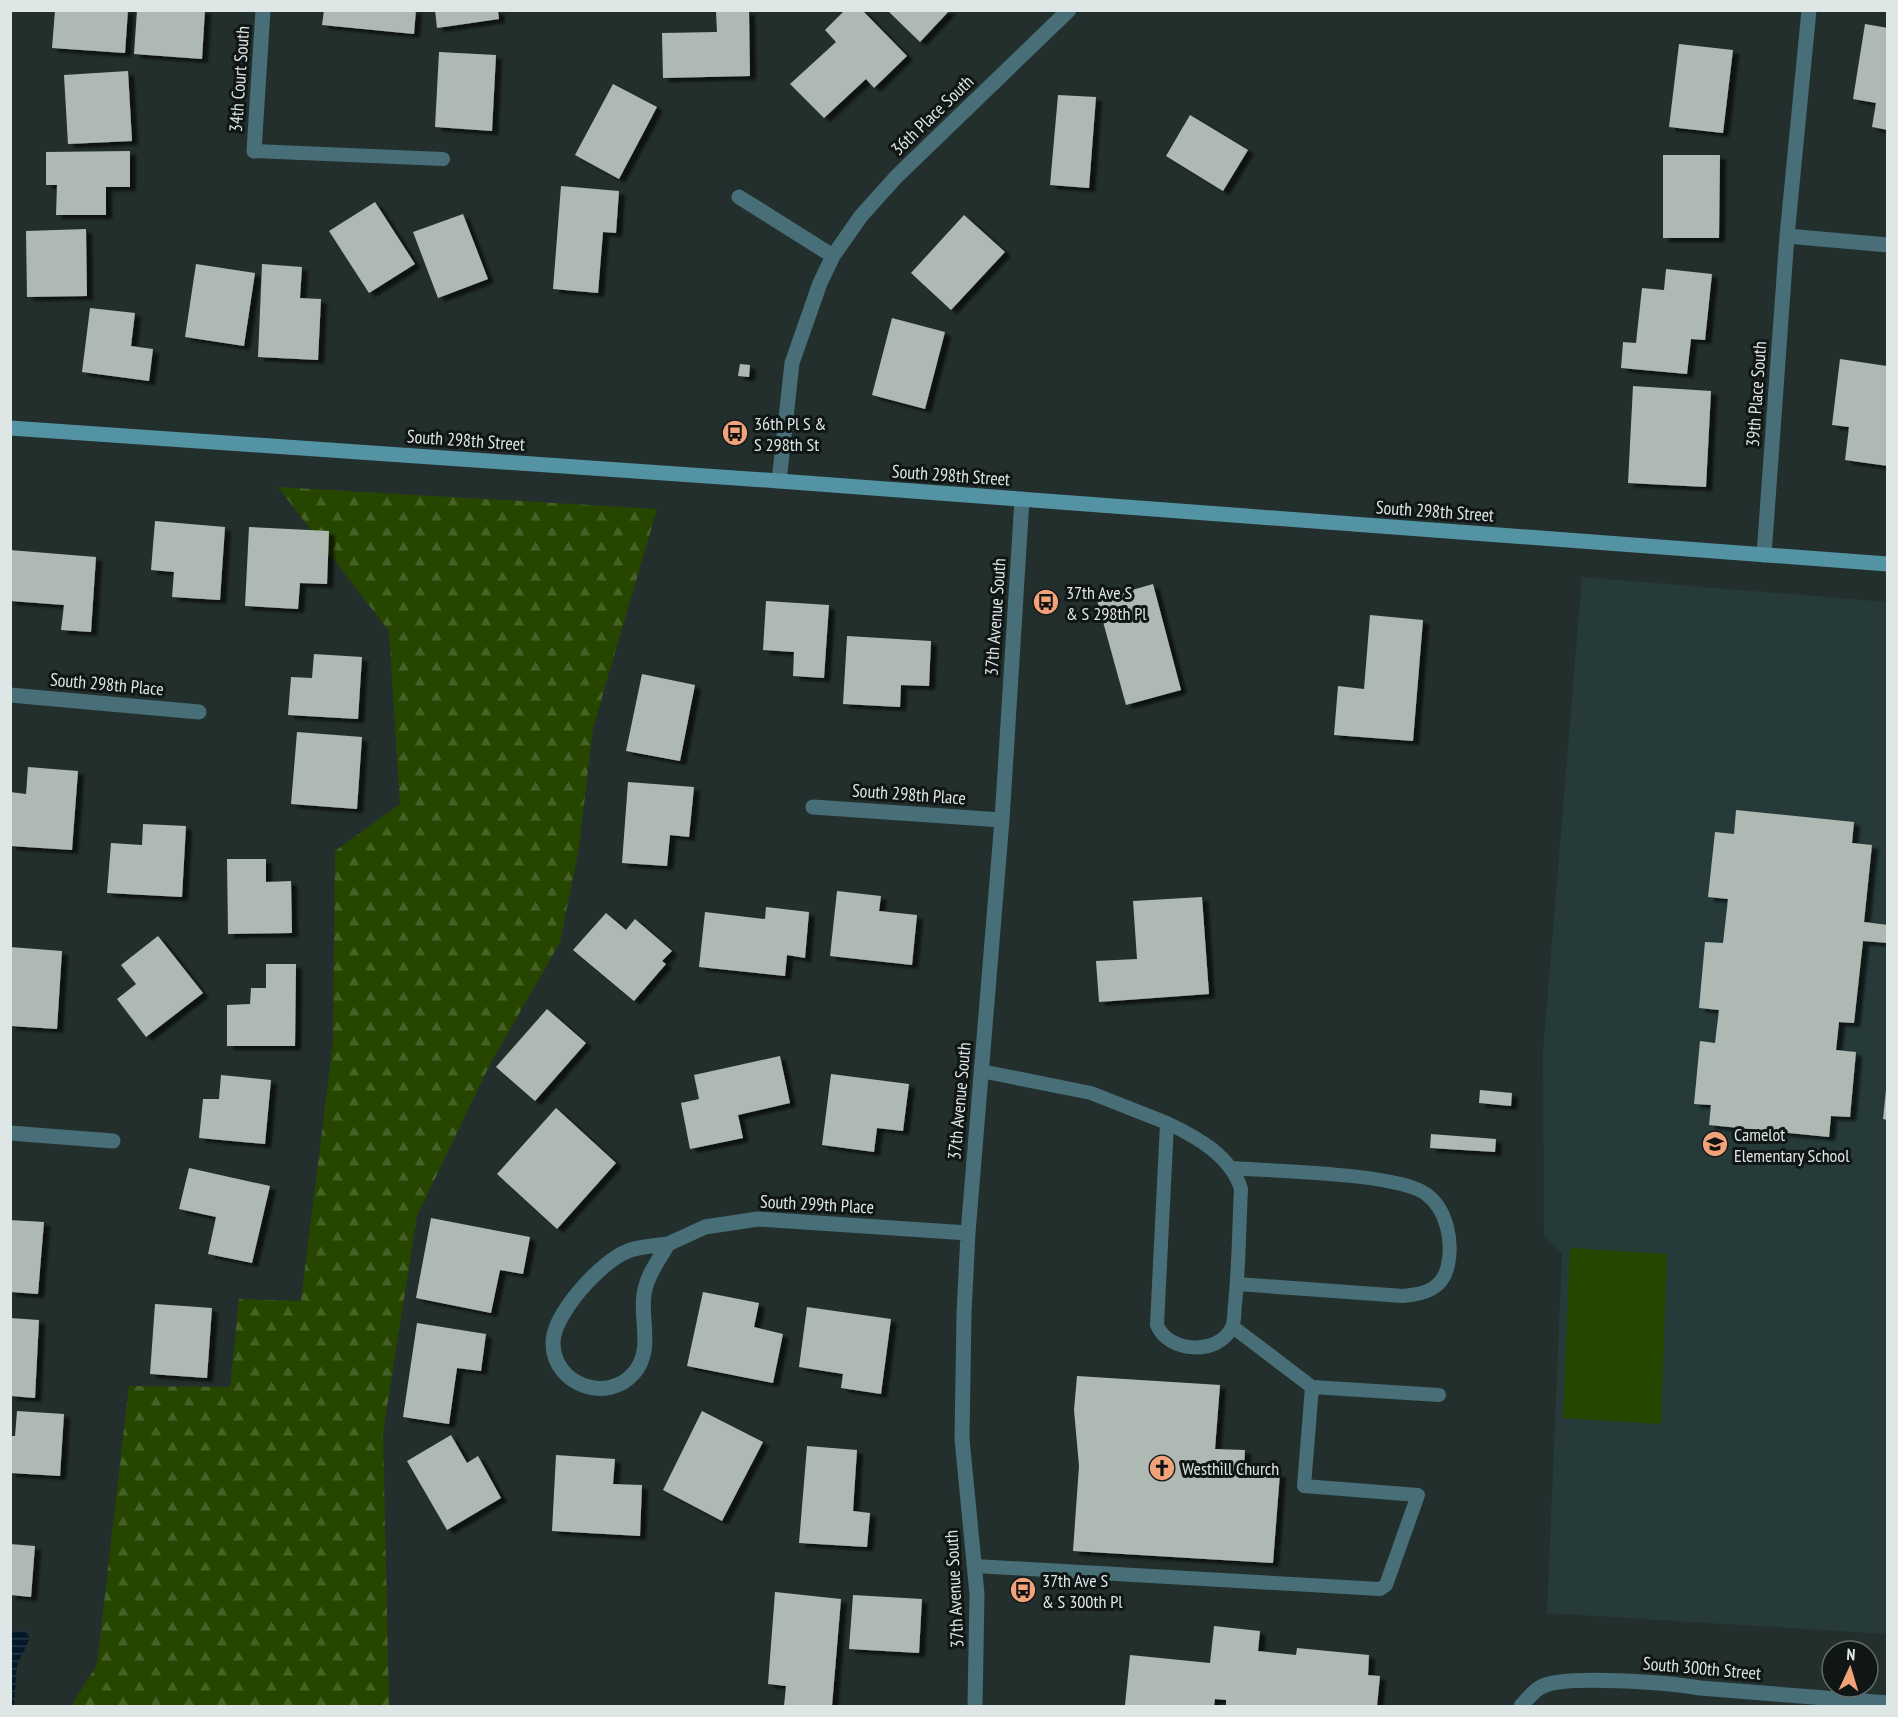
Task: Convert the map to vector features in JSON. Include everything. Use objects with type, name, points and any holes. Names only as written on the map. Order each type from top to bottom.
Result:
[{"type":"street","name":"34th Court South","points":[[254,151],[263,10]]},
{"type":"street","name":"36th Place South","points":[[779,481],[792,363],[820,283],[833,256],[861,216],[896,177],[1069,10]]},
{"type":"street","name":"39th Place South","points":[[1764,555],[1787,236],[1809,10]]},
{"type":"street","points":[[739,197],[833,256]]},
{"type":"street","points":[[1787,236],[1887,245]]},
{"type":"street","name":"South 298th Street","points":[[10,428],[779,481],[1887,564]]},
{"type":"street","name":"37th Avenue South","points":[[975,1707],[978,1637],[975,1566],[962,1439],[968,1233],[1002,820],[1022,499]]},
{"type":"street","name":"South 298th Place","points":[[10,695],[199,712]]},
{"type":"street","name":"South 298th Place","points":[[813,807],[1002,820]]},
{"type":"street","points":[[10,1133],[113,1141]]},
{"type":"street","name":"South 299th Place","points":[[668,1244],[651,1272],[644,1290],[645,1349],[641,1363],[632,1375],[606,1388],[591,1389],[578,1384],[565,1374],[556,1361],[553,1345],[554,1330],[567,1308],[595,1275],[627,1251],[668,1244],[705,1227],[758,1220],[968,1233]]},
{"type":"street","name":"South 300th Street","points":[[1521,1707],[1541,1686],[1552,1683],[1584,1682],[1672,1684],[1887,1703]]},
{"type":"lane","points":[[254,151],[443,159]]},
{"type":"lane","points":[[981,1071],[1091,1093],[1167,1123],[1192,1134],[1236,1174],[1241,1189],[1233,1327],[1221,1341],[1204,1347],[1186,1347],[1170,1342],[1161,1334],[1157,1325],[1167,1123]]},
{"type":"lane","points":[[1231,1168],[1398,1182],[1426,1193],[1437,1205],[1449,1235],[1445,1276],[1438,1286],[1423,1294],[1403,1296],[1237,1284]]},
{"type":"lane","points":[[1233,1327],[1312,1387],[1439,1395]]},
{"type":"lane","points":[[975,1566],[1380,1589],[1386,1585],[1418,1494],[1304,1486],[1312,1387]]},
{"type":"shaded area","name":"Camelot Elementary School","points":[[1582,577],[1887,602],[1887,1634],[1547,1613],[1562,1253],[1544,1236],[1543,1051]]},
{"type":"shaded area","points":[[24,1630],[30,1638],[17,1665],[14,1706],[11,1706],[11,1632]]},
{"type":"green space","points":[[278,487],[657,509],[593,728],[579,847],[560,942],[489,1066],[417,1216],[383,1432],[389,1706],[71,1706],[97,1665],[129,1386],[230,1387],[239,1299],[301,1301],[333,1042],[335,851],[400,804],[389,631]]},
{"type":"green space","points":[[1570,1248],[1667,1254],[1661,1424],[1563,1418]]},
{"type":"building","points":[[55,10],[128,10],[125,53],[52,48]]},
{"type":"building","points":[[137,10],[205,10],[202,59],[134,54]]},
{"type":"building","points":[[324,10],[416,10],[414,34],[322,25]]},
{"type":"building","points":[[435,10],[498,10],[499,19],[437,28]]},
{"type":"building","points":[[845,10],[862,10],[907,56],[874,88],[866,79],[824,118],[790,84],[836,42],[825,30]]},
{"type":"building","points":[[887,10],[950,10],[920,42]]},
{"type":"building","points":[[749,11],[750,76],[663,78],[662,33],[717,32],[716,12]]},
{"type":"building","points":[[1865,24],[1888,28],[1888,130],[1872,127],[1876,103],[1853,99]]},
{"type":"building","points":[[1679,44],[1733,50],[1723,133],[1669,127]]},
{"type":"building","points":[[439,52],[496,55],[492,131],[435,127]]},
{"type":"building","points":[[128,71],[132,141],[68,144],[64,75]]},
{"type":"building","points":[[613,84],[657,107],[619,179],[575,155]]},
{"type":"building","points":[[1058,95],[1096,97],[1089,188],[1050,185]]},
{"type":"building","points":[[1190,115],[1248,150],[1223,191],[1166,156]]},
{"type":"building","points":[[130,151],[130,187],[106,187],[106,215],[56,215],[57,185],[46,185],[46,152]]},
{"type":"building","points":[[1663,155],[1720,155],[1719,238],[1663,238]]},
{"type":"building","points":[[561,186],[619,191],[616,233],[603,232],[598,293],[553,289]]},
{"type":"building","points":[[375,202],[415,264],[369,293],[329,231]]},
{"type":"building","points":[[463,214],[488,279],[438,298],[413,232]]},
{"type":"building","points":[[964,215],[1005,252],[951,310],[911,273]]},
{"type":"building","points":[[86,229],[87,296],[27,297],[26,231]]},
{"type":"building","points":[[196,264],[255,273],[244,346],[185,337]]},
{"type":"building","points":[[262,264],[302,267],[300,298],[321,299],[318,360],[258,357]]},
{"type":"building","points":[[1666,269],[1712,274],[1705,340],[1691,339],[1687,374],[1621,368],[1623,342],[1636,343],[1642,288],[1664,290]]},
{"type":"building","points":[[90,308],[135,313],[131,346],[153,349],[149,381],[82,372]]},
{"type":"building","points":[[892,318],[945,332],[925,409],[872,395]]},
{"type":"building","points":[[1840,359],[1887,366],[1888,466],[1845,460],[1849,427],[1832,425]]},
{"type":"building","points":[[740,364],[750,365],[749,377],[738,376]]},
{"type":"building","points":[[1633,386],[1711,391],[1706,487],[1628,483]]},
{"type":"building","points":[[155,521],[225,527],[220,600],[172,597],[174,572],[151,570]]},
{"type":"building","points":[[249,527],[329,531],[327,584],[300,583],[298,609],[245,606]]},
{"type":"building","points":[[10,550],[96,557],[91,632],[61,630],[64,605],[10,601]]},
{"type":"building","points":[[1153,584],[1181,690],[1126,705],[1097,600]]},
{"type":"building","points":[[766,601],[829,605],[824,678],[793,676],[794,652],[763,650]]},
{"type":"building","points":[[1370,615],[1423,620],[1413,741],[1334,735],[1338,686],[1364,689]]},
{"type":"building","points":[[847,636],[931,641],[929,686],[901,685],[900,707],[843,704]]},
{"type":"building","points":[[314,654],[362,657],[358,719],[288,715],[291,677],[312,678]]},
{"type":"building","points":[[642,674],[695,685],[680,761],[626,751]]},
{"type":"building","points":[[297,732],[362,737],[357,809],[291,804]]},
{"type":"building","points":[[28,767],[78,771],[72,850],[10,846],[10,792],[26,794]]},
{"type":"building","points":[[628,782],[694,787],[689,837],[670,835],[667,866],[622,863]]},
{"type":"building","points":[[1736,810],[1854,822],[1852,843],[1872,845],[1864,922],[1888,925],[1888,943],[1863,941],[1854,1023],[1839,1022],[1836,1050],[1856,1052],[1850,1117],[1831,1116],[1829,1137],[1709,1125],[1711,1105],[1694,1104],[1700,1041],[1715,1043],[1719,1010],[1699,1008],[1705,942],[1723,943],[1728,899],[1708,897],[1715,832],[1734,834]]},
{"type":"building","points":[[143,824],[186,826],[182,897],[107,893],[111,843],[142,845]]},
{"type":"building","points":[[227,859],[266,859],[266,882],[291,881],[292,933],[228,934]]},
{"type":"building","points":[[837,891],[881,896],[879,911],[917,915],[912,965],[830,956]]},
{"type":"building","points":[[1202,897],[1209,994],[1099,1002],[1096,961],[1137,959],[1133,901]]},
{"type":"building","points":[[766,907],[809,912],[805,958],[787,955],[785,976],[699,967],[705,912],[765,919]]},
{"type":"building","points":[[606,913],[626,930],[635,919],[672,951],[662,961],[666,964],[634,1001],[573,950]]},
{"type":"building","points":[[158,936],[203,993],[146,1037],[117,999],[136,984],[121,965]]},
{"type":"building","points":[[10,947],[62,951],[57,1029],[10,1026]]},
{"type":"building","points":[[266,964],[296,964],[295,1046],[227,1046],[227,1005],[250,1004],[251,988],[266,988]]},
{"type":"building","points":[[547,1009],[586,1043],[535,1101],[496,1067]]},
{"type":"building","points":[[780,1056],[790,1103],[738,1115],[743,1138],[690,1149],[681,1103],[699,1099],[694,1075]]},
{"type":"building","points":[[831,1074],[909,1084],[903,1131],[877,1128],[874,1152],[822,1145]]},
{"type":"building","points":[[221,1075],[271,1080],[265,1144],[199,1138],[203,1099],[219,1099]]},
{"type":"building","points":[[1480,1090],[1512,1093],[1511,1106],[1479,1103]]},
{"type":"building","points":[[1886,1090],[1888,1090],[1888,1120],[1883,1119]]},
{"type":"building","points":[[556,1108],[616,1163],[557,1229],[497,1174]]},
{"type":"building","points":[[1431,1134],[1496,1139],[1495,1152],[1430,1148]]},
{"type":"building","points":[[189,1168],[270,1186],[252,1263],[208,1254],[216,1217],[179,1209]]},
{"type":"building","points":[[431,1218],[530,1237],[523,1274],[500,1270],[491,1313],[416,1298]]},
{"type":"building","points":[[10,1220],[44,1222],[38,1294],[10,1292]]},
{"type":"building","points":[[703,1292],[759,1303],[754,1327],[783,1334],[773,1383],[687,1366]]},
{"type":"building","points":[[155,1304],[212,1308],[207,1378],[150,1374]]},
{"type":"building","points":[[807,1307],[891,1319],[881,1394],[841,1388],[843,1374],[799,1367]]},
{"type":"building","points":[[10,1318],[39,1320],[35,1398],[10,1396]]},
{"type":"building","points":[[417,1323],[486,1334],[481,1371],[457,1368],[449,1424],[403,1417]]},
{"type":"building","name":"Westhill Church","points":[[1077,1376],[1220,1385],[1215,1449],[1245,1450],[1244,1470],[1280,1473],[1273,1563],[1073,1551],[1079,1466],[1074,1410]]},
{"type":"building","points":[[17,1411],[64,1414],[60,1476],[10,1473],[10,1436],[15,1436]]},
{"type":"building","points":[[702,1411],[763,1442],[722,1521],[663,1490]]},
{"type":"building","points":[[451,1435],[467,1463],[478,1456],[501,1498],[447,1530],[407,1461]]},
{"type":"building","points":[[807,1446],[857,1450],[853,1511],[870,1513],[867,1547],[799,1543]]},
{"type":"building","points":[[556,1455],[615,1459],[613,1484],[642,1485],[640,1536],[552,1531]]},
{"type":"building","points":[[10,1544],[35,1546],[31,1597],[10,1595]]},
{"type":"building","points":[[775,1592],[841,1599],[832,1706],[784,1706],[786,1686],[768,1684]]},
{"type":"building","points":[[853,1595],[922,1599],[919,1653],[849,1649]]},
{"type":"building","points":[[1214,1626],[1260,1631],[1258,1651],[1296,1655],[1297,1648],[1369,1655],[1368,1675],[1380,1676],[1377,1706],[1226,1706],[1226,1700],[1215,1699],[1214,1706],[1125,1705],[1130,1655],[1210,1663]]},
{"type":"place","name":"36th Pl S & S 298th St","points":[[735,433]]},
{"type":"place","name":"37th Ave S & S 298th Pl","points":[[1046,602]]},
{"type":"place","name":"Camelot Elementary School","points":[[1715,1144]]},
{"type":"place","name":"Westhill Church","points":[[1162,1468]]},
{"type":"place","name":"37th Ave S & S 300th Pl","points":[[1023,1590]]}]
